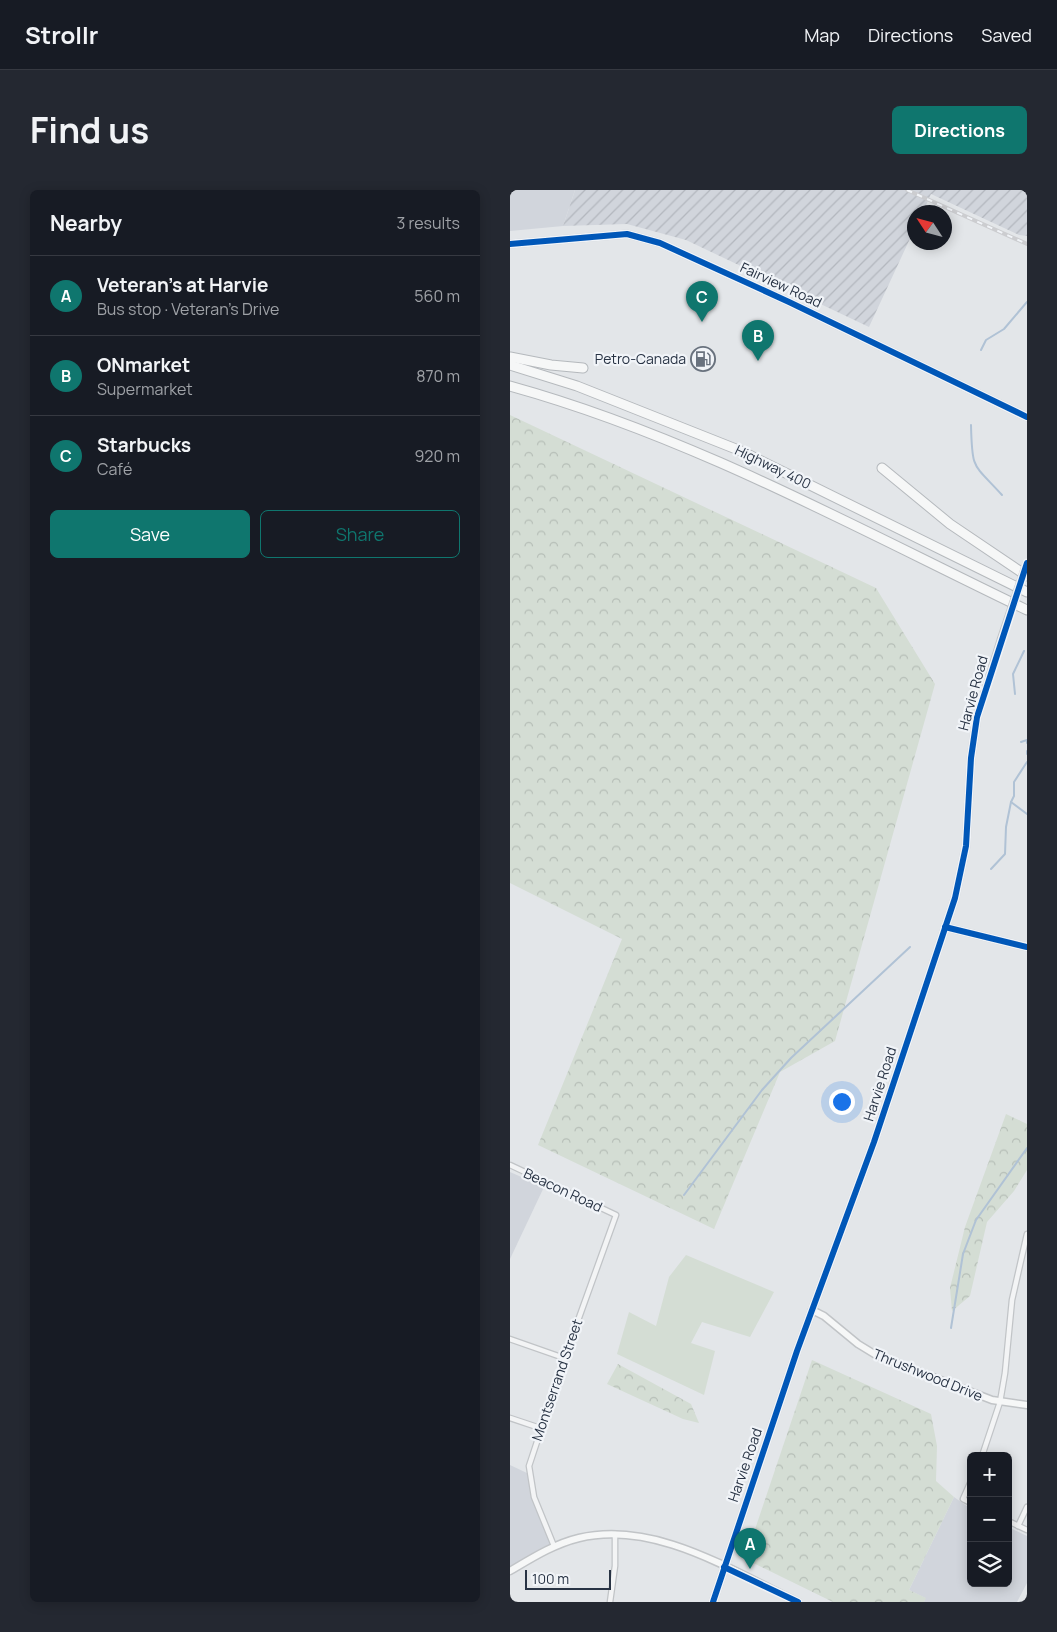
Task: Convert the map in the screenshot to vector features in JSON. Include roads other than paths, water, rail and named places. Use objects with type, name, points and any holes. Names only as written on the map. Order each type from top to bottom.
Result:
[{"type":"highway","points":[[510,357],[550,365],[583,368]]},
{"type":"highway","name":"Highway 400","points":[[510,365],[577,386],[741,451],[1027,592]]},
{"type":"highway","name":"Highway 400","points":[[510,386],[626,424],[730,467],[1027,610]]},
{"type":"highway","points":[[882,468],[950,524],[1027,576]]},
{"type":"street","name":"Fairview Road","points":[[510,244],[626,234],[660,243],[789,302],[1027,417]]},
{"type":"street","name":"Harvie Road","points":[[713,1602],[812,1310],[874,1142],[962,873],[966,846],[971,758],[977,717],[1027,563]]},
{"type":"street","points":[[945,927],[1027,947]]},
{"type":"street","name":"Beacon Road","points":[[510,1165],[616,1215]]},
{"type":"street","name":"Montserrand Street","points":[[554,1546],[534,1497],[529,1474],[533,1449],[616,1215]]},
{"type":"street","points":[[983,1452],[1000,1402],[1005,1373],[1012,1300],[1027,1234]]},
{"type":"street","name":"Thrushwood Drive","points":[[812,1310],[824,1316],[858,1344],[876,1355],[1000,1402],[1027,1405]]},
{"type":"street","points":[[510,1339],[564,1358]]},
{"type":"street","points":[[510,1418],[540,1428]]},
{"type":"street","points":[[967,1490],[963,1499],[967,1501]]},
{"type":"street","points":[[1018,1526],[1027,1507]]},
{"type":"street","points":[[1012,1523],[1027,1530]]},
{"type":"street","points":[[610,1602],[615,1566],[615,1534]]},
{"type":"street","points":[[510,1571],[554,1546],[579,1538],[615,1534],[643,1536],[672,1544],[798,1602]]},
{"type":"waterway","points":[[981,350],[986,340],[1004,329],[1027,302]]},
{"type":"waterway","points":[[971,425],[972,451],[976,465],[1002,495]]},
{"type":"waterway","points":[[1015,694],[1013,674],[1024,651]]},
{"type":"waterway","points":[[1021,742],[1027,740],[1027,743]]},
{"type":"waterway","points":[[991,869],[1005,854],[1006,827],[1014,796],[1014,782],[1027,762]]},
{"type":"waterway","points":[[1011,802],[1027,814]]},
{"type":"waterway","points":[[684,1195],[762,1090],[791,1058],[910,947]]},
{"type":"waterway","points":[[951,1328],[963,1254],[976,1220],[1027,1148]]},
{"type":"railway","points":[[907,190],[1027,244]]},
{"type":"place","name":"Starbucks","points":[[702,322]]},
{"type":"place","name":"Petro-Canada","points":[[703,359]]},
{"type":"place","name":"ONmarket","points":[[758,361]]},
{"type":"place","name":"Veteran's at Harvie","points":[[750,1569]]}]
